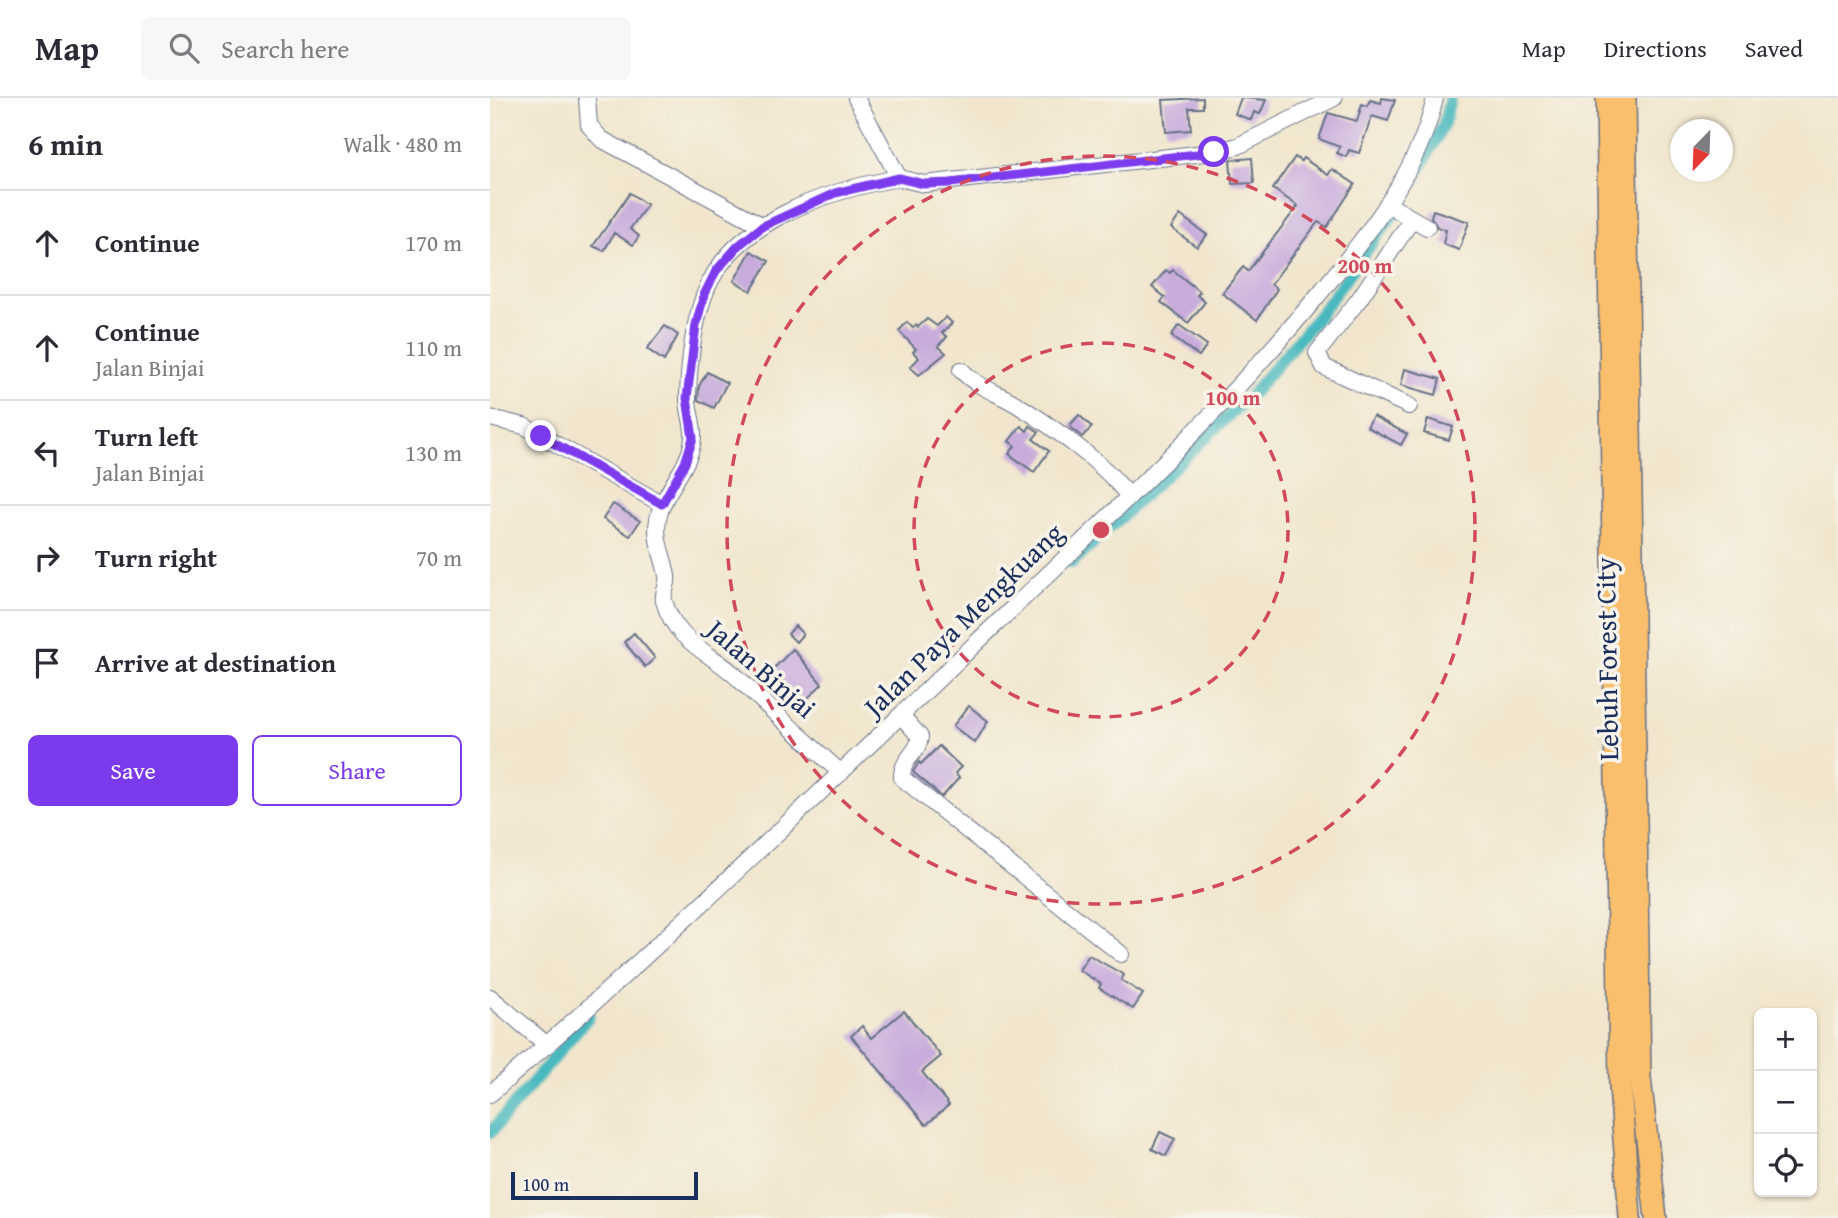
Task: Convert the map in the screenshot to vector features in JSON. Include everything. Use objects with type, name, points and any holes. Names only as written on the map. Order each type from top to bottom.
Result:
[{"type":"main road","name":"Lebuh Forest City","points":[[1607,98],[1620,1086],[1630,1218]]},
{"type":"main road","name":"Lebuh Forest City","points":[[1625,98],[1640,1078],[1656,1218]]},
{"type":"street","points":[[587,98],[589,125],[601,139],[763,226]]},
{"type":"street","points":[[856,98],[899,178],[924,184],[1214,152],[1238,146],[1325,99]]},
{"type":"street","name":"Jalan Paya Mengkuang","points":[[490,1094],[547,1045],[841,773],[1187,442],[1304,313],[1387,204],[1423,137],[1435,98]]},
{"type":"street","name":"Jalan Binjai","points":[[841,773],[737,677],[693,646],[674,621],[663,599],[668,578],[657,542],[657,520],[662,504],[685,463],[693,438],[687,398],[696,325],[704,295],[716,271],[738,246],[763,226],[835,193],[899,178]]},
{"type":"street","points":[[1387,204],[1427,227]]},
{"type":"street","points":[[1409,405],[1324,367],[1317,353],[1360,298],[1412,219]]},
{"type":"street","points":[[961,370],[974,384],[1017,405],[1074,446],[1116,478],[1129,496]]},
{"type":"street","points":[[490,418],[524,426],[662,504]]},
{"type":"street","points":[[901,715],[916,732],[920,742],[902,767],[902,778],[1121,954]]},
{"type":"street","points":[[490,997],[547,1045]]},
{"type":"building","points":[[1203,98],[1203,108],[1189,108],[1191,130],[1166,132],[1163,100]]},
{"type":"building","points":[[1241,98],[1266,100],[1260,114],[1254,112],[1251,120],[1235,114]]},
{"type":"building","points":[[1382,98],[1395,100],[1388,121],[1372,116],[1359,153],[1349,150],[1346,157],[1337,153],[1340,147],[1319,139],[1328,113],[1357,121],[1362,104],[1367,106],[1370,100],[1381,103]]},
{"type":"building","points":[[1295,157],[1301,161],[1303,158],[1328,175],[1332,169],[1355,184],[1327,227],[1318,222],[1271,284],[1277,289],[1257,320],[1222,293],[1243,267],[1248,271],[1298,206],[1273,189]]},
{"type":"building","points":[[1252,158],[1254,183],[1232,184],[1230,160]]},
{"type":"building","points":[[630,193],[647,205],[630,229],[639,236],[633,245],[614,233],[604,251],[593,246]]},
{"type":"building","points":[[1433,210],[1469,222],[1459,250],[1443,244],[1446,230],[1437,227],[1431,217]]},
{"type":"building","points":[[1180,215],[1207,235],[1197,247],[1171,228]]},
{"type":"building","points":[[751,251],[769,261],[751,291],[734,281]]},
{"type":"building","points":[[1166,270],[1170,273],[1173,270],[1200,292],[1197,295],[1205,302],[1188,323],[1161,302],[1165,297],[1152,287]]},
{"type":"building","points":[[946,317],[952,323],[942,333],[947,337],[938,346],[946,353],[919,375],[910,367],[919,358],[913,352],[916,349],[899,331],[907,322],[913,328],[927,319],[937,326]]},
{"type":"building","points":[[1179,325],[1207,345],[1199,356],[1171,336]]},
{"type":"building","points":[[665,326],[678,335],[664,361],[647,349]]},
{"type":"building","points":[[1405,369],[1440,379],[1436,395],[1401,385]]},
{"type":"building","points":[[707,372],[727,383],[714,408],[698,400],[699,386]]},
{"type":"building","points":[[1079,415],[1092,427],[1082,437],[1071,428]]},
{"type":"building","points":[[1373,416],[1407,434],[1401,445],[1367,427]]},
{"type":"building","points":[[1428,419],[1453,427],[1449,440],[1424,433]]},
{"type":"building","points":[[1021,426],[1027,431],[1030,426],[1039,432],[1033,439],[1049,451],[1034,472],[1009,454],[1015,446],[1009,441]]},
{"type":"building","points":[[613,504],[640,521],[630,536],[603,519]]},
{"type":"building","points":[[795,626],[803,634],[796,642],[788,634]]},
{"type":"building","points":[[634,633],[655,658],[645,667],[624,642]]},
{"type":"building","points":[[793,649],[822,684],[805,701],[771,671]]},
{"type":"building","points":[[969,706],[988,721],[975,743],[953,726]]},
{"type":"building","points":[[939,746],[961,767],[955,773],[959,778],[942,797],[913,772],[919,762],[921,764]]},
{"type":"building","points":[[1089,955],[1124,975],[1121,980],[1143,994],[1133,1009],[1099,988],[1101,984],[1079,970]]},
{"type":"building","points":[[904,1011],[941,1056],[922,1072],[949,1105],[926,1125],[851,1036],[862,1026],[871,1038]]},
{"type":"building","points":[[1160,1132],[1175,1139],[1166,1156],[1152,1149]]},
{"type":"waterway","points":[[1072,563],[1253,393],[1319,315],[1401,204],[1444,124],[1450,98]]},
{"type":"waterway","points":[[490,1133],[589,1016]]},
{"type":"route","points":[[541,436],[662,504],[685,463],[693,438],[687,398],[696,325],[704,295],[716,271],[738,246],[763,226],[835,193],[899,178],[924,184],[950,183],[1214,152]]}]
